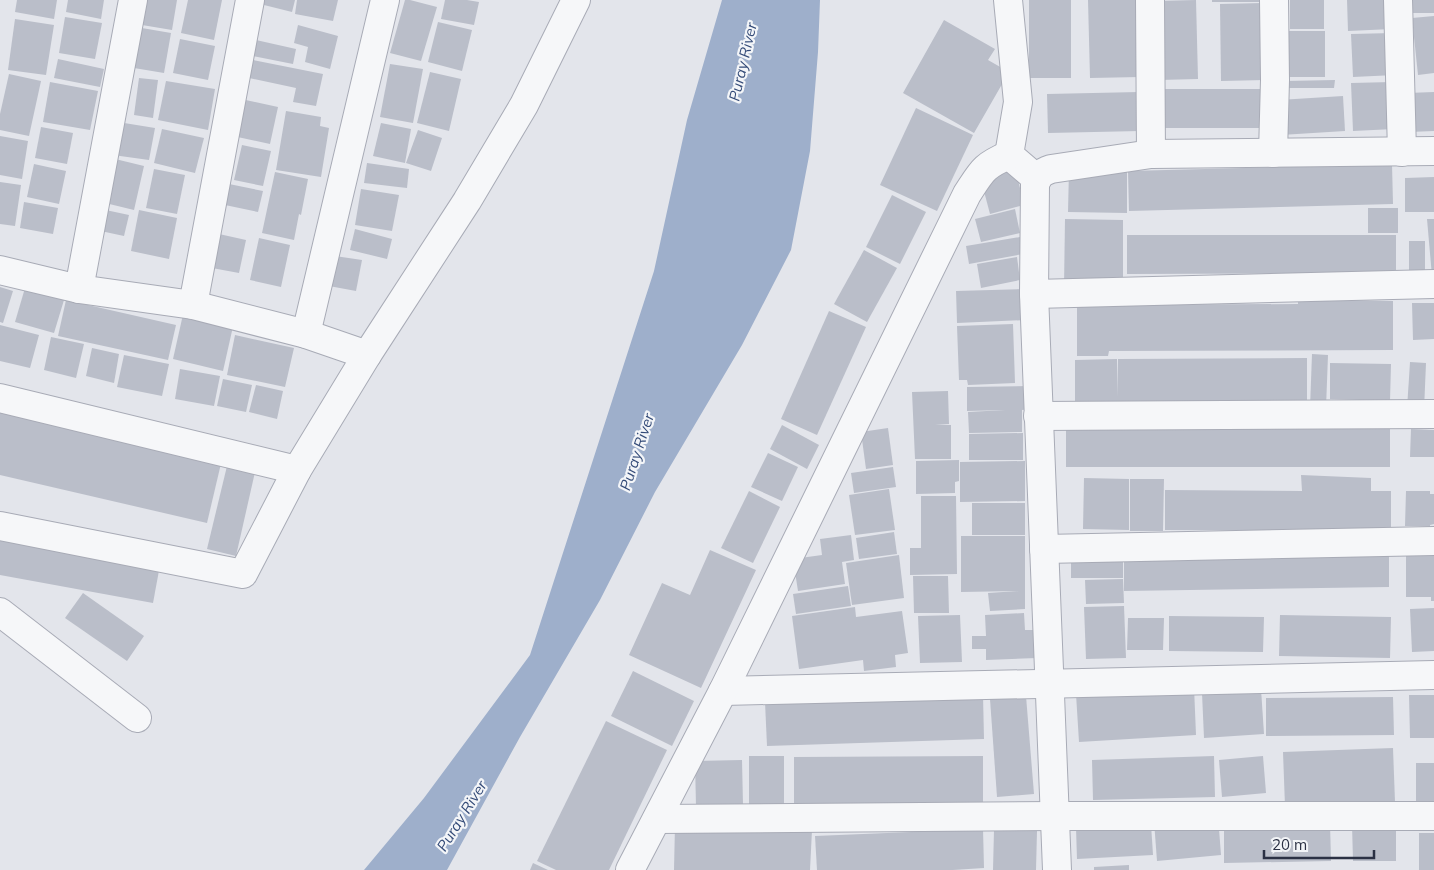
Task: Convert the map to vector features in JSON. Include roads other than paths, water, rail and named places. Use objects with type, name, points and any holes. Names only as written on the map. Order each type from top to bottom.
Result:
[{"type":"street","points":[[79,289],[133,0]]},
{"type":"street","points":[[193,305],[250,0]]},
{"type":"street","points":[[306,334],[385,0]]},
{"type":"street","points":[[0,526],[243,574],[297,470],[367,355],[467,201],[524,105],[576,0]]},
{"type":"street","points":[[1008,0],[1018,102],[1009,155]]},
{"type":"street","points":[[1150,0],[1151,154]]},
{"type":"street","points":[[1273,153],[1275,80],[1274,0]]},
{"type":"street","points":[[1398,0],[1402,152]]},
{"type":"street","points":[[1057,870],[1034,294],[1035,185],[1037,179],[1042,173],[1052,169],[1151,154],[1434,152]]},
{"type":"street","points":[[1009,155],[1037,179]]},
{"type":"street","points":[[630,870],[723,691],[967,194],[984,167],[1009,155]]},
{"type":"street","points":[[0,270],[79,289],[193,305],[306,334],[367,355]]},
{"type":"street","points":[[1034,294],[1434,284]]},
{"type":"street","points":[[0,398],[297,470]]},
{"type":"street","points":[[1038,416],[1434,414]]},
{"type":"street","points":[[1044,549],[1434,541]]},
{"type":"street","points":[[0,612],[137,718]]},
{"type":"street","points":[[723,691],[1434,675]]},
{"type":"street","points":[[657,819],[1434,816]]},
{"type":"water","name":"Puray River","points":[[722,0],[820,0],[810,151],[791,250],[742,345],[655,492],[600,600],[520,737],[447,870],[364,870],[424,798],[530,655],[654,271],[687,120]]}]
